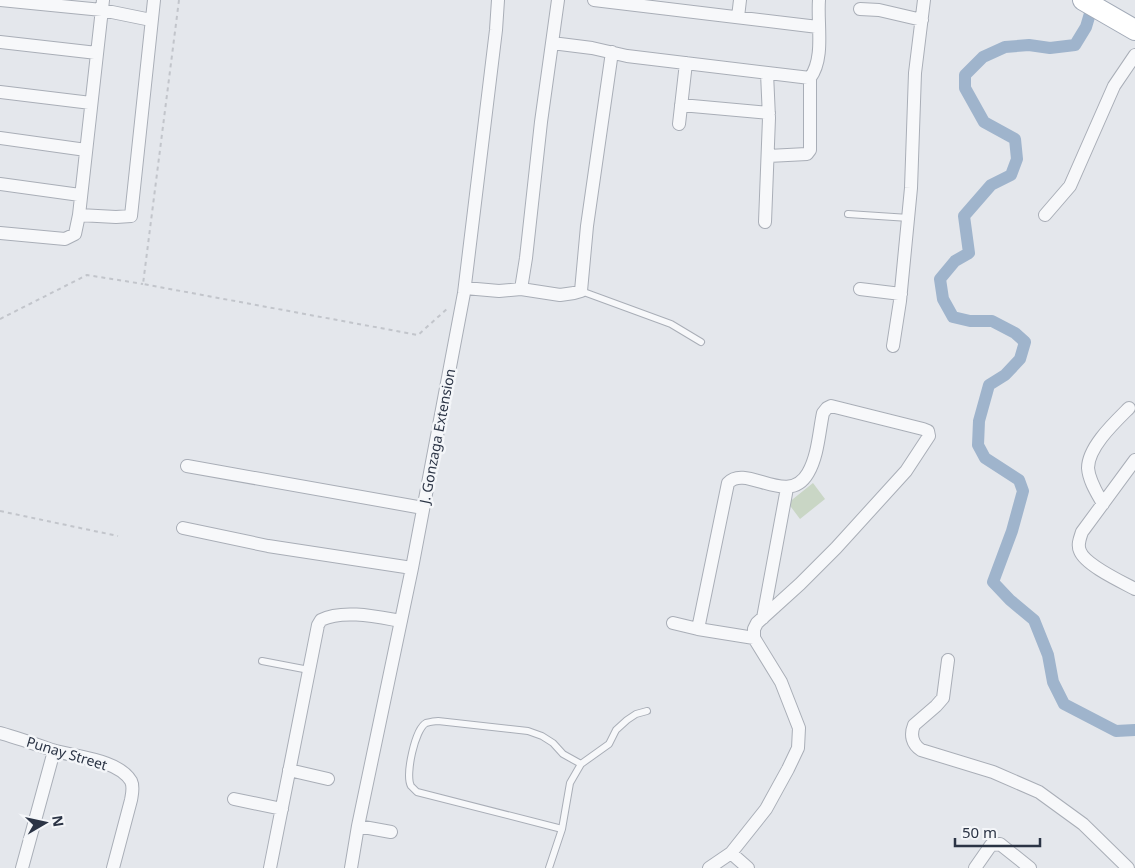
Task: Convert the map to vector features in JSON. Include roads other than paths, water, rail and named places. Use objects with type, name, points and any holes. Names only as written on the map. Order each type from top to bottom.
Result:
[{"type":"main road","points":[[1083,0],[1135,30]]},
{"type":"street","points":[[0,0],[103,5],[151,20]]},
{"type":"street","points":[[79,215],[132,216],[154,0]]},
{"type":"street","name":"J. Gonzaga Extension","points":[[351,868],[424,508],[464,290],[495,40],[498,0]]},
{"type":"street","points":[[521,289],[558,0]]},
{"type":"street","points":[[594,0],[818,27]]},
{"type":"street","points":[[738,17],[740,0]]},
{"type":"street","points":[[768,156],[808,153],[810,150],[810,78],[815,72],[817,61],[820,0]]},
{"type":"street","points":[[893,346],[909,218],[915,73],[924,0]]},
{"type":"street","points":[[0,233],[68,239],[75,234],[79,215],[103,5]]},
{"type":"street","points":[[860,9],[879,10],[922,20]]},
{"type":"street","points":[[0,42],[97,53]]},
{"type":"street","points":[[552,44],[592,48],[627,56],[810,78]]},
{"type":"street","points":[[464,290],[499,291],[521,289],[560,296],[574,294],[581,290],[587,226],[612,52]]},
{"type":"street","points":[[1045,216],[1070,186],[1114,86],[1135,55]]},
{"type":"street","points":[[679,124],[686,63]]},
{"type":"street","points":[[765,222],[769,113],[767,73]]},
{"type":"street","points":[[0,92],[91,104]]},
{"type":"street","points":[[681,105],[769,113]]},
{"type":"street","points":[[0,138],[86,150]]},
{"type":"street","points":[[0,184],[80,195]]},
{"type":"street","points":[[860,289],[901,294]]},
{"type":"street","points":[[698,629],[728,483],[731,479],[739,477],[787,488],[802,481],[812,467],[823,413],[826,408],[831,406],[928,431],[929,436],[924,446],[906,471],[827,558],[757,623],[754,628],[754,638],[781,682],[799,728],[798,748],[766,809],[731,853],[710,868]]},
{"type":"street","points":[[1103,504],[1091,483],[1088,468],[1091,452],[1129,408]]},
{"type":"street","points":[[1135,460],[1082,532],[1079,540],[1079,549],[1082,556],[1135,589]]},
{"type":"street","points":[[187,466],[424,508]]},
{"type":"street","points":[[763,618],[787,488]]},
{"type":"street","points":[[183,528],[268,546],[412,568]]},
{"type":"street","points":[[270,868],[318,625],[321,620],[334,616],[366,616],[401,621]]},
{"type":"street","points":[[673,623],[754,638]]},
{"type":"street","points":[[948,660],[943,698],[914,725],[912,734],[914,744],[920,750],[993,772],[1038,792],[1082,824],[1128,868]]},
{"type":"street","name":"Punay Street","points":[[0,733],[54,751],[102,762],[125,774],[132,782],[131,800],[112,868]]},
{"type":"street","points":[[22,868],[54,751]]},
{"type":"street","points":[[289,770],[328,779]]},
{"type":"street","points":[[234,799],[282,810]]},
{"type":"street","points":[[358,826],[391,832]]},
{"type":"street","points":[[975,868],[991,845],[1000,844],[1030,868]]},
{"type":"street","points":[[731,853],[748,868]]},
{"type":"lane","points":[[848,214],[909,218]]},
{"type":"lane","points":[[581,290],[671,324],[701,342]]},
{"type":"lane","points":[[262,661],[309,670]]},
{"type":"lane","points":[[549,868],[562,829],[570,783],[581,764],[609,744],[616,730],[627,720],[636,714],[647,712]]},
{"type":"lane","points":[[562,829],[417,792],[411,786],[409,768],[417,738],[426,723],[438,721],[528,732],[542,736],[562,754],[581,764]]},
{"type":"waterway","points":[[1094,0],[1086,27],[1075,45],[1050,48],[1029,45],[1005,47],[983,57],[965,75],[965,88],[984,122],[1015,139],[1017,159],[1011,175],[991,185],[964,216],[969,253],[955,261],[940,279],[943,299],[953,317],[970,321],[992,321],[1015,333],[1025,342],[1020,359],[1005,375],[989,385],[979,421],[978,445],[985,458],[1019,480],[1023,491],[1012,531],[993,582],[1010,600],[1034,620],[1048,655],[1053,682],[1064,704],[1116,731],[1135,730]]}]
